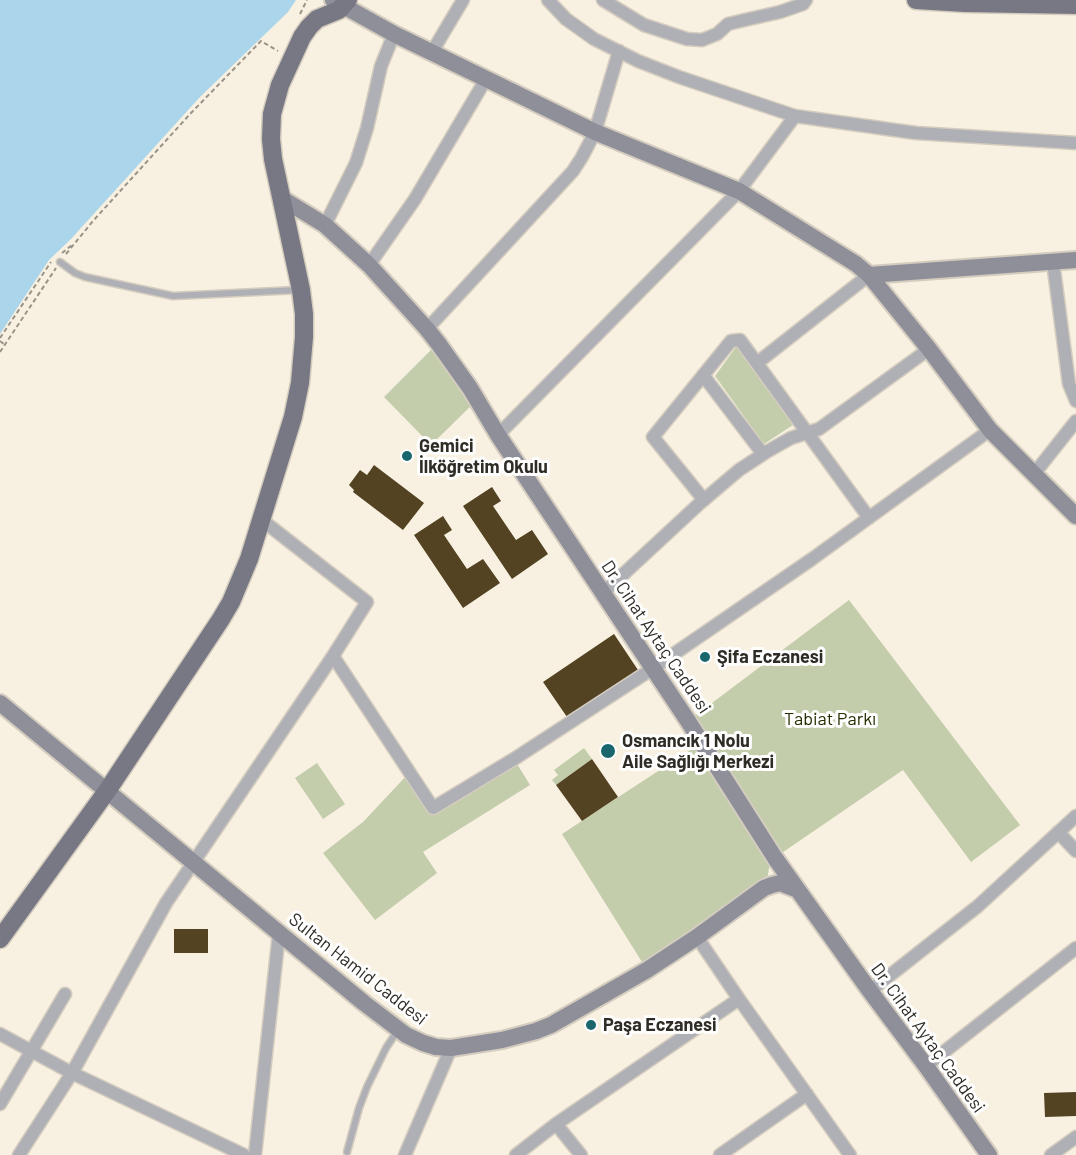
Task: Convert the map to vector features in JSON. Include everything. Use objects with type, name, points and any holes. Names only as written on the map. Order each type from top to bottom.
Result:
[{"type":"main road","points":[[916,0],[1076,5]]},
{"type":"main road","points":[[0,939],[106,791],[231,602],[249,559],[293,417],[300,383],[304,338],[302,290],[273,159],[271,139],[273,114],[277,93],[294,52],[309,27],[320,17],[337,10],[341,2]]},
{"type":"street","points":[[432,52],[463,0]]},
{"type":"street","points":[[549,0],[566,19],[594,39],[638,61],[795,116],[916,133],[1076,143]]},
{"type":"street","points":[[603,0],[644,25],[687,39],[702,40],[717,34],[729,24],[780,12],[803,4],[806,0]]},
{"type":"street","points":[[341,2],[394,34],[595,132],[739,191],[856,264],[869,275],[929,349],[990,430],[1076,516]]},
{"type":"street","points":[[325,225],[356,163],[367,128],[381,66],[394,34]]},
{"type":"street","points":[[427,329],[563,183],[582,157],[595,132],[618,51]]},
{"type":"street","points":[[369,265],[415,199],[486,79]]},
{"type":"street","points":[[498,435],[739,191],[795,116]]},
{"type":"street","name":"Dr. Cihat Aytaç Caddesi","points":[[282,198],[325,225],[369,265],[427,329],[462,375],[498,435],[688,721],[766,844],[989,1155]]},
{"type":"street","points":[[757,363],[869,275],[1076,260]]},
{"type":"street","points":[[1053,262],[1069,384],[1076,400]]},
{"type":"street","points":[[704,500],[653,437],[731,341],[740,340],[869,518]]},
{"type":"street","points":[[603,593],[739,470],[791,438],[819,429],[929,349]]},
{"type":"street","points":[[703,375],[763,454]]},
{"type":"street","points":[[1034,474],[1076,422]]},
{"type":"street","points":[[333,656],[433,808],[514,759],[652,669],[812,559],[990,430]]},
{"type":"street","points":[[19,1155],[72,1073],[166,903],[367,602],[262,520]]},
{"type":"street","name":"Sultan Hamid Caddesi","points":[[0,703],[398,1029],[414,1039],[436,1047],[451,1048],[502,1040],[550,1025],[647,970],[697,938],[764,888]]},
{"type":"street","points":[[870,992],[978,906],[1076,816]]},
{"type":"street","points":[[1058,832],[1076,851]]},
{"type":"street","points":[[764,888],[770,861],[766,844]]},
{"type":"street","points":[[764,888],[780,883],[798,890]]},
{"type":"street","points":[[255,1155],[279,933]]},
{"type":"street","points":[[697,938],[850,1155]]},
{"type":"street","points":[[926,1066],[1076,948]]},
{"type":"street","points":[[0,1104],[65,994]]},
{"type":"street","points":[[516,1155],[556,1124],[739,999]]},
{"type":"street","points":[[0,1035],[72,1073],[244,1155]]},
{"type":"street","points":[[405,1155],[451,1048]]},
{"type":"street","points":[[720,1155],[807,1094]]},
{"type":"street","points":[[556,1124],[580,1155]]},
{"type":"street","points":[[1051,1155],[1076,1137]]},
{"type":"lane","points":[[60,259],[75,273],[85,278],[173,296],[302,290]]},
{"type":"lane","points":[[347,1152],[366,1087],[398,1029]]},
{"type":"path","points":[[0,352],[60,259],[191,113],[261,40],[276,50]]},
{"type":"path","points":[[60,259],[74,243]]},
{"type":"path","points":[[5,345],[0,340],[52,261]]},
{"type":"green space","points":[[438,343],[477,400],[431,445],[384,397]]},
{"type":"green space","points":[[736,347],[739,348],[793,425],[764,444],[715,376]]},
{"type":"green space","name":"Tabiat Parkı","points":[[849,600],[1020,825],[971,862],[903,770],[770,861],[764,888],[647,970],[562,834],[701,743],[688,721]]},
{"type":"green space","points":[[584,748],[592,759],[556,785],[552,780],[558,775],[554,770]]},
{"type":"green space","points":[[514,759],[530,785],[423,852],[437,873],[375,920],[323,853],[363,822],[409,773],[433,808]]},
{"type":"green space","points":[[317,763],[345,804],[323,819],[295,778]]},
{"type":"water","points":[[0,0],[296,0],[288,12],[200,97],[71,239],[49,260],[0,334]]},
{"type":"building","points":[[374,465],[424,503],[403,530],[353,492],[354,490],[349,485],[360,470],[367,475]]},
{"type":"building","points":[[492,487],[501,501],[493,506],[516,540],[532,530],[548,554],[512,579],[463,506]]},
{"type":"building","points":[[443,516],[452,530],[444,535],[467,569],[483,559],[500,583],[463,608],[414,535]]},
{"type":"building","points":[[614,634],[638,670],[567,717],[543,682]]},
{"type":"building","points":[[592,759],[618,797],[582,821],[556,785]]},
{"type":"building","points":[[174,929],[208,929],[208,953],[174,953]]},
{"type":"building","points":[[1076,1092],[1076,1116],[1045,1117],[1044,1093]]},
{"type":"place","name":"Gemici İlköğretim Okulu","points":[[407,456]]},
{"type":"place","name":"Şifa Eczanesi","points":[[705,657]]},
{"type":"place","name":"Osmancık 1 Nolu Aile Sağlığı Merkezi","points":[[608,751]]},
{"type":"place","name":"Paşa Eczanesi","points":[[591,1025]]}]
